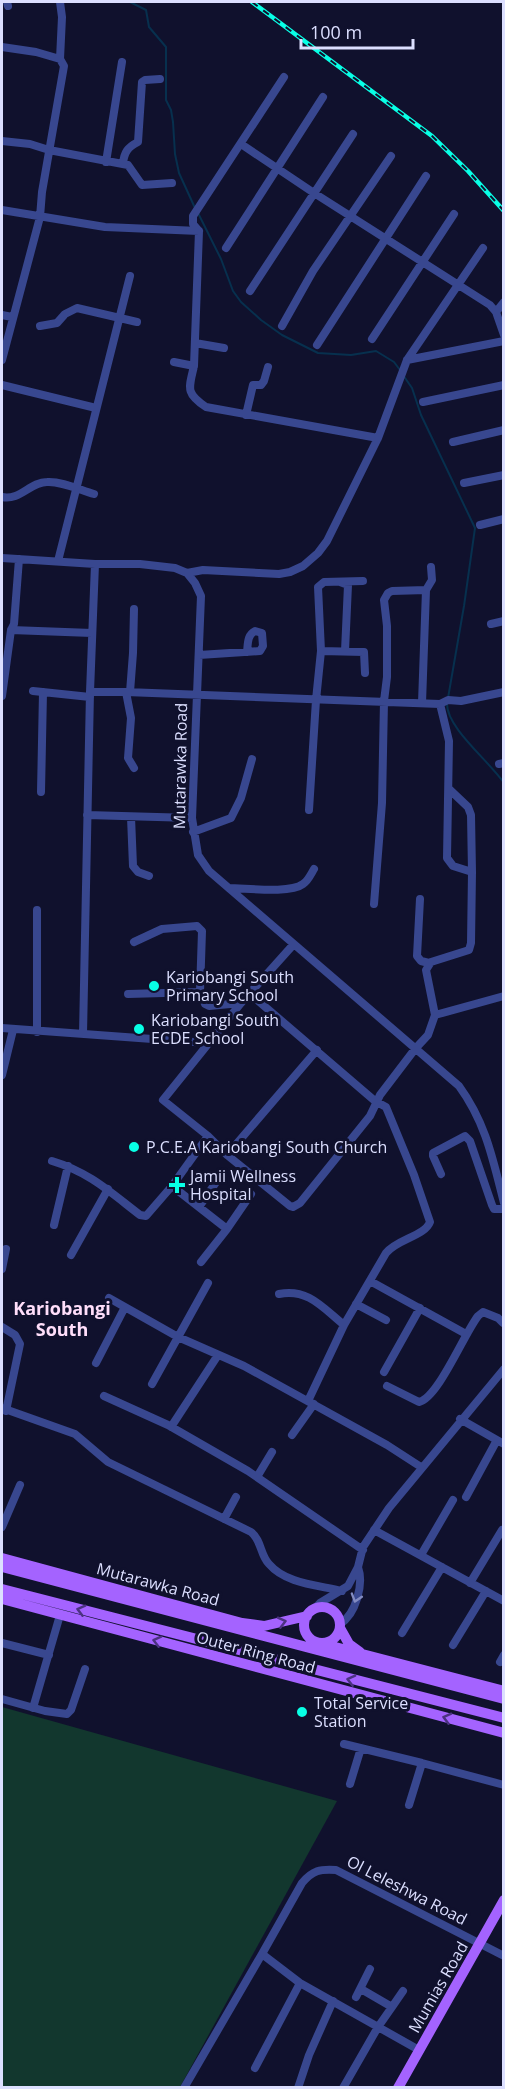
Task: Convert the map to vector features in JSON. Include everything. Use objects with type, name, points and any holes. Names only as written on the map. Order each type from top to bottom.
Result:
[{"type":"main road","name":"Mutarawka Road","points":[[2,1558],[242,1623],[264,1626],[310,1613]]},
{"type":"main road","name":"Outer Ring Road","points":[[2,1567],[504,1700]]},
{"type":"main road","name":"Outer Ring Road","points":[[2,1589],[504,1718]]},
{"type":"main road","name":"Outer Ring Road","points":[[2,1599],[504,1733]]},
{"type":"main road","points":[[310,1613],[328,1608],[336,1614],[349,1644],[368,1656]]},
{"type":"main road","name":"Outer Ring Road","points":[[310,1613],[304,1629],[316,1642],[504,1691]]},
{"type":"main road","name":"Outer Ring Road","points":[[316,1642],[328,1642],[334,1639],[340,1626]]},
{"type":"main road","name":"Mumias Road","points":[[398,2088],[504,1900]]},
{"type":"street","points":[[2,360],[40,217],[64,66],[60,59],[60,2]]},
{"type":"street","points":[[2,47],[36,52],[60,59]]},
{"type":"street","points":[[106,162],[122,62]]},
{"type":"street","points":[[284,77],[196,213],[193,224],[199,231],[195,343],[194,366],[189,388],[193,399],[206,407],[378,438]]},
{"type":"street","points":[[123,164],[123,158],[128,150],[138,142],[142,82],[160,79]]},
{"type":"street","points":[[226,248],[322,97]]},
{"type":"street","points":[[250,291],[353,134]]},
{"type":"street","points":[[2,141],[30,144],[49,150],[128,165],[142,185],[172,183]]},
{"type":"street","points":[[241,144],[349,216],[490,305],[496,312],[504,335]]},
{"type":"street","points":[[282,326],[313,271],[391,156]]},
{"type":"street","points":[[317,345],[426,176]]},
{"type":"street","points":[[2,210],[105,227],[199,231]]},
{"type":"street","points":[[372,339],[454,214]]},
{"type":"street","points":[[2,558],[95,564],[140,564],[175,568],[187,573],[203,570],[279,574],[303,566],[327,541],[378,438],[407,360],[483,248]]},
{"type":"street","points":[[58,561],[130,276]]},
{"type":"street","points":[[496,312],[504,302]]},
{"type":"street","points":[[40,326],[57,324],[72,309],[137,322]]},
{"type":"street","points":[[2,315],[12,318]]},
{"type":"street","points":[[407,360],[504,341]]},
{"type":"street","points":[[195,343],[224,348]]},
{"type":"street","points":[[174,363],[194,366]]},
{"type":"street","points":[[246,415],[253,385],[261,385],[268,367]]},
{"type":"street","points":[[2,385],[96,408]]},
{"type":"street","points":[[423,402],[504,385]]},
{"type":"street","points":[[453,442],[504,430]]},
{"type":"street","points":[[464,483],[504,475]]},
{"type":"street","points":[[2,497],[16,496],[48,481],[94,494]]},
{"type":"street","points":[[480,525],[504,519]]},
{"type":"street","points":[[2,696],[3,677],[18,592],[20,559]]},
{"type":"street","points":[[83,1034],[95,564]]},
{"type":"street","points":[[422,703],[426,590],[432,580],[431,567]]},
{"type":"street","name":"Mutarawka Road","points":[[187,573],[201,596],[192,818],[198,855],[205,866],[228,888],[459,1086],[482,1125],[504,1203]]},
{"type":"street","points":[[309,810],[321,651],[318,587],[324,582],[363,581]]},
{"type":"street","points":[[340,582],[348,585],[345,651]]},
{"type":"street","points":[[374,904],[382,803],[384,701],[387,677],[384,600],[392,591],[426,590]]},
{"type":"street","points":[[134,609],[133,653],[128,692],[131,718],[128,758],[134,768]]},
{"type":"street","points":[[491,624],[504,621]]},
{"type":"street","points":[[11,630],[92,633]]},
{"type":"street","points":[[321,651],[364,652],[365,673]]},
{"type":"street","points":[[199,655],[247,652]]},
{"type":"street","points":[[33,691],[90,695],[128,692],[440,704],[448,700],[461,701],[504,692]]},
{"type":"street","points":[[41,792],[43,692]]},
{"type":"street","points":[[440,704],[449,741],[447,858],[453,866],[472,872]]},
{"type":"street","points":[[193,832],[231,818],[241,798],[252,759]]},
{"type":"street","points":[[420,899],[417,956],[429,963],[467,951],[470,948],[471,815],[468,807],[449,789]]},
{"type":"street","points":[[87,815],[192,818]]},
{"type":"street","points":[[131,817],[133,866],[138,872],[149,876]]},
{"type":"street","points":[[228,888],[286,889],[296,887],[306,882],[314,869]]},
{"type":"street","points":[[37,910],[37,1032]]},
{"type":"street","points":[[134,942],[167,928],[197,926],[202,936],[200,992],[206,1006],[241,1003]]},
{"type":"street","points":[[293,945],[207,1043],[163,1100],[293,1207],[300,1203],[370,1116],[375,1101],[428,1035],[435,1015],[426,970],[429,963]]},
{"type":"street","points":[[128,994],[200,992]]},
{"type":"street","points":[[249,993],[375,1101],[386,1107],[414,1174],[430,1222],[426,1229],[390,1248],[344,1324],[311,1402],[292,1435]]},
{"type":"street","points":[[435,1015],[504,996]]},
{"type":"street","points":[[2,1028],[207,1043]]},
{"type":"street","points":[[2,1076],[13,1029]]},
{"type":"street","points":[[227,1155],[317,1050]]},
{"type":"street","points":[[52,1161],[87,1175],[140,1215],[146,1216],[208,1136]]},
{"type":"street","points":[[441,1174],[433,1153],[465,1136],[470,1141],[494,1209],[504,1209]]},
{"type":"street","points":[[54,1225],[68,1166]]},
{"type":"street","points":[[199,1207],[221,1175]]},
{"type":"street","points":[[172,1185],[227,1229]]},
{"type":"street","points":[[71,1255],[108,1189]]},
{"type":"street","points":[[201,1262],[251,1194]]},
{"type":"street","points":[[2,1269],[6,1249]]},
{"type":"street","points":[[370,1281],[466,1334]]},
{"type":"street","points":[[152,1384],[208,1283]]},
{"type":"street","points":[[279,1294],[288,1292],[308,1295],[344,1324]]},
{"type":"street","points":[[109,1298],[178,1337],[244,1366],[311,1402],[421,1467]]},
{"type":"street","points":[[356,1304],[386,1320]]},
{"type":"street","points":[[96,1363],[125,1307]]},
{"type":"street","points":[[384,1372],[420,1308]]},
{"type":"street","points":[[387,1386],[419,1402],[427,1399],[436,1388],[472,1323],[483,1312],[498,1318],[503,1323]]},
{"type":"street","points":[[2,1327],[15,1335],[20,1344],[4,1410],[75,1434],[108,1462],[255,1536],[261,1544],[268,1564],[288,1578],[342,1591]]},
{"type":"street","points":[[171,1427],[218,1355]]},
{"type":"street","name":"Mutarawka Road","points":[[310,1613],[320,1603],[342,1591],[351,1582],[363,1550],[374,1530],[421,1467],[504,1369]]},
{"type":"street","points":[[104,1396],[171,1427],[257,1477],[363,1550]]},
{"type":"street","points":[[460,1419],[500,1442],[466,1497]]},
{"type":"street","points":[[257,1477],[273,1452]]},
{"type":"street","points":[[2,1527],[20,1485]]},
{"type":"street","points":[[224,1519],[236,1497]]},
{"type":"street","points":[[421,1555],[453,1500]]},
{"type":"street","points":[[374,1530],[504,1601]]},
{"type":"street","points":[[470,1583],[502,1530]]},
{"type":"street","points":[[340,1626],[351,1612],[361,1580],[358,1567]]},
{"type":"street","points":[[402,1633],[442,1567]]},
{"type":"street","points":[[453,1644],[486,1591]]},
{"type":"street","points":[[33,1708],[60,1615]]},
{"type":"street","points":[[2,1643],[49,1655]]},
{"type":"street","points":[[2,1699],[62,1715],[67,1714],[71,1710],[85,1669]]},
{"type":"street","points":[[344,1744],[422,1762],[504,1785]]},
{"type":"street","points":[[350,1784],[361,1748]]},
{"type":"street","points":[[409,1805],[422,1762]]},
{"type":"street","name":"Ol Leleshwa Road","points":[[184,2088],[302,1883],[315,1871],[336,1870],[504,1956]]},
{"type":"street","points":[[262,1954],[300,1983],[419,2050]]},
{"type":"street","points":[[370,1969],[359,1993],[392,2007]]},
{"type":"street","points":[[255,2068],[300,1983]]},
{"type":"street","points":[[344,2088],[378,2027],[403,1991]]},
{"type":"street","points":[[297,2088],[333,2001]]},
{"type":"green space","points":[[2,1707],[337,1801],[180,2087],[8,2088],[2,2086]]},
{"type":"waterway","points":[[130,2],[146,10],[149,27],[166,47],[166,100],[171,110],[175,154],[179,173],[195,208]]},
{"type":"waterway","points":[[198,213],[221,259],[233,291],[241,302],[261,320],[282,335],[318,353],[351,355],[376,351],[394,362],[400,370]]},
{"type":"waterway","points":[[403,375],[412,388],[421,415],[475,528],[448,698]]},
{"type":"waterway","points":[[447,704],[449,713],[461,734],[504,783]]},
{"type":"railway","points":[[252,2],[432,136],[504,211]]},
{"type":"place","name":"Kariobangi South Primary School","points":[[154,986]]},
{"type":"place","name":"Kariobangi South ECDE School","points":[[139,1029]]},
{"type":"place","name":"P.C.E.A Kariobangi South Church","points":[[134,1147]]},
{"type":"place","name":"Jamii Wellness Hospital","points":[[177,1185]]},
{"type":"place","name":"Total Service Station","points":[[302,1712]]},
{"type":"district","name":"Kariobangi South","points":[[62,1319]]}]
